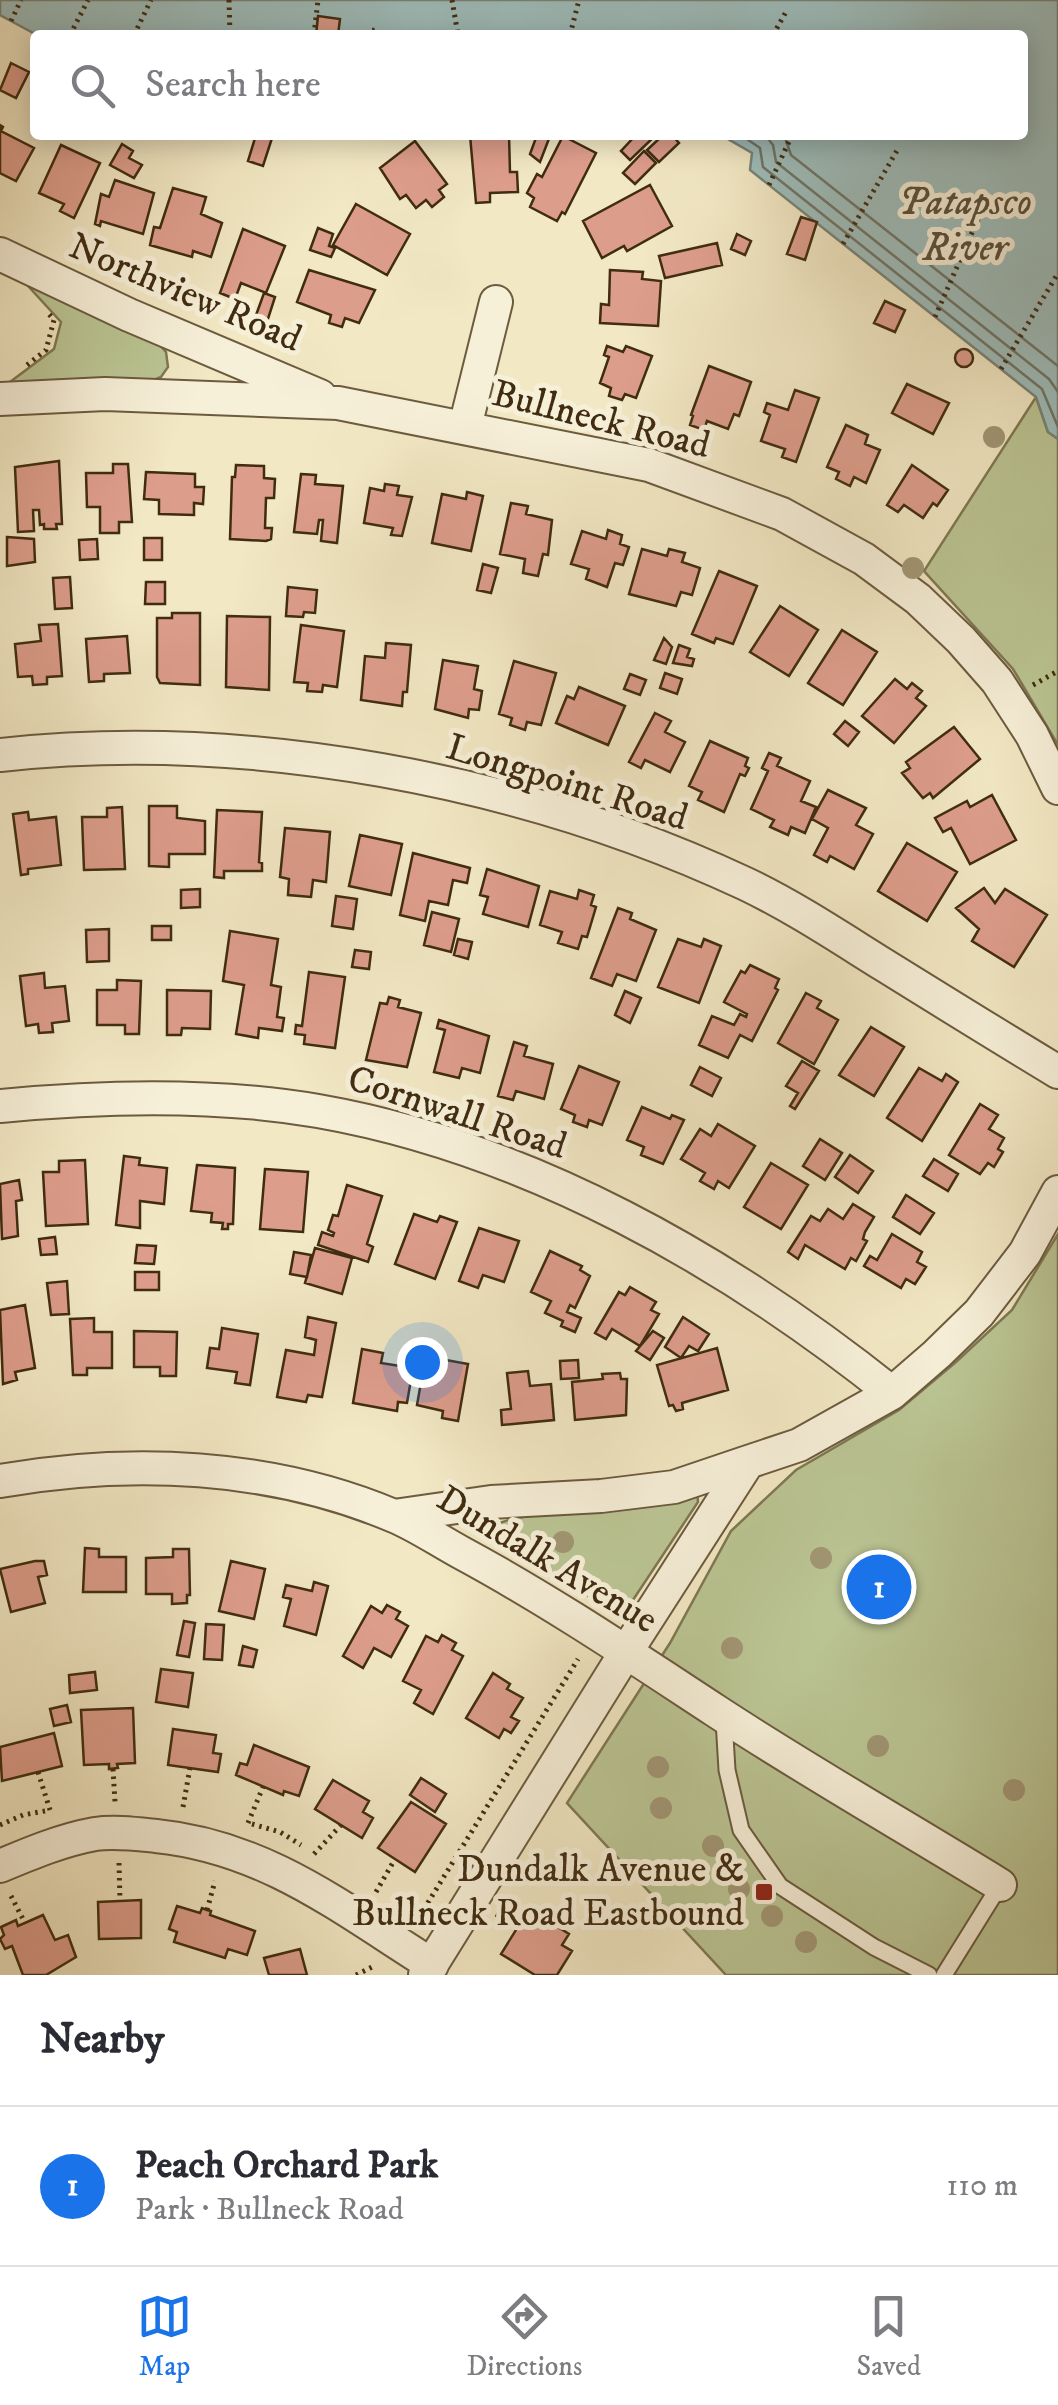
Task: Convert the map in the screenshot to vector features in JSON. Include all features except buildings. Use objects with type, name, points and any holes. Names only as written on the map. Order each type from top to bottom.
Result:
[{"type":"street","name":"Northview Road","points":[[0,254],[128,316],[338,403]]},
{"type":"street","points":[[465,426],[496,302]]},
{"type":"street","name":"Bullneck Road","points":[[0,399],[105,394],[338,403],[649,465],[782,514],[864,559],[918,599],[997,680],[1032,734],[1058,788]]},
{"type":"street","name":"Longpoint Road","points":[[0,755],[143,746],[252,751],[377,770],[566,816],[646,843],[747,885],[830,931],[1058,1072]]},
{"type":"street","name":"Cornwall Road","points":[[0,1106],[125,1098],[214,1101],[317,1111],[401,1130],[498,1161],[641,1225],[842,1354],[892,1393]]},
{"type":"street","points":[[394,1516],[491,1502],[602,1496],[674,1486],[799,1445],[892,1393],[979,1313],[1025,1253],[1058,1192]]},
{"type":"street","points":[[4,1878],[37,1850],[98,1834],[177,1838],[217,1846],[280,1869],[388,1960],[428,1970],[748,1462]]},
{"type":"street","name":"Dundalk Avenue","points":[[0,1481],[115,1468],[189,1468],[298,1484],[394,1516],[527,1587],[724,1716],[1000,1885]]},
{"type":"lane","points":[[724,1716],[727,1770],[741,1830],[780,1886],[874,1947],[929,1975]]},
{"type":"lane","points":[[944,1975],[1000,1885]]},
{"type":"path","points":[[11,21],[20,0]]},
{"type":"path","points":[[73,30],[88,0]]},
{"type":"path","points":[[136,30],[150,0]]},
{"type":"path","points":[[230,0],[230,30]]},
{"type":"path","points":[[315,30],[318,0]]},
{"type":"path","points":[[452,0],[457,30]]},
{"type":"path","points":[[571,30],[579,0]]},
{"type":"path","points":[[776,30],[787,10]]},
{"type":"path","points":[[374,30],[380,29]]},
{"type":"path","points":[[769,185],[790,140]]},
{"type":"path","points":[[844,244],[899,147]]},
{"type":"path","points":[[934,316],[982,210]]},
{"type":"path","points":[[1001,369],[1058,274]]},
{"type":"path","points":[[24,368],[46,350],[54,320],[44,308]]},
{"type":"path","points":[[356,1975],[388,1960],[594,1632]]},
{"type":"path","points":[[183,1806],[190,1768]]},
{"type":"path","points":[[113,1769],[114,1802]]},
{"type":"path","points":[[38,1772],[50,1810]]},
{"type":"path","points":[[248,1823],[263,1787]]},
{"type":"path","points":[[314,1854],[341,1825]]},
{"type":"path","points":[[376,1892],[394,1859]]},
{"type":"path","points":[[108,1864],[121,1863],[120,1901]]},
{"type":"path","points":[[208,1910],[213,1877],[230,1883]]},
{"type":"path","points":[[4,1878],[25,1923]]},
{"type":"path","points":[[360,1956],[388,1960]]},
{"type":"green space","points":[[18,275],[157,342],[166,352],[168,367],[161,377],[144,384],[6,385],[54,349],[61,322]]},
{"type":"green space","points":[[1036,397],[1048,432],[1058,439],[1058,745],[1013,669],[924,571]]},
{"type":"green space","points":[[1058,1234],[1058,1975],[726,1975],[567,1803],[670,1643],[731,1531],[796,1470],[899,1410],[956,1362],[1012,1310]]},
{"type":"green space","points":[[697,1490],[698,1502],[629,1606],[614,1613],[498,1537],[489,1526],[516,1518]]},
{"type":"water","name":"Patapsco River","points":[[0,0],[1058,0],[1058,439],[1048,432],[1036,397],[750,170],[752,153],[730,140],[1028,140],[1028,30],[30,31],[0,15]]},
{"type":"place","name":"Peach Orchard Park","points":[[879,1587]]},
{"type":"place","name":"Dundalk Avenue & Bullneck Road Eastbound","points":[[764,1892]]}]
